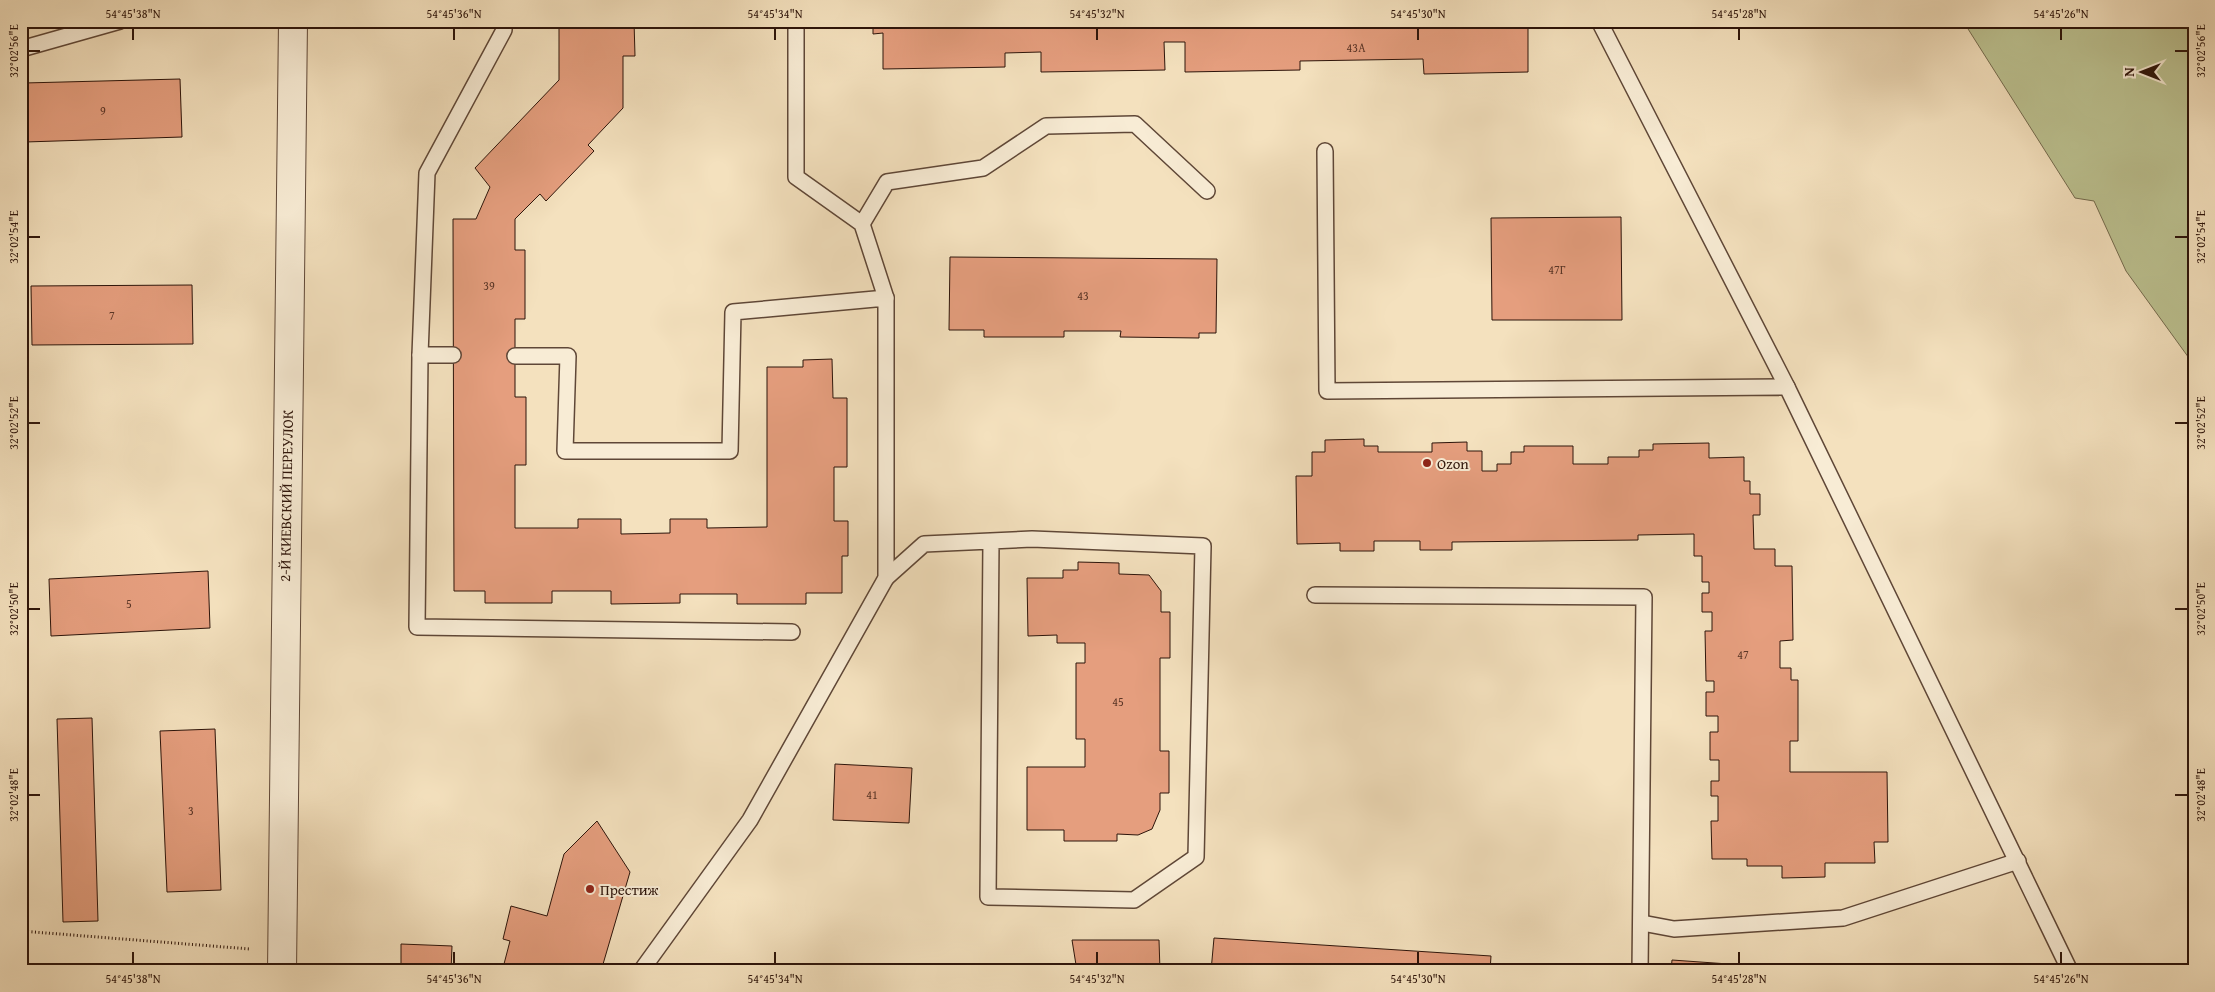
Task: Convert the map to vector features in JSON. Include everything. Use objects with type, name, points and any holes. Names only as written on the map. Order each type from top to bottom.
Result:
[{"type":"street","name":"2-Й КИЕВСКИЙ ПЕРЕУЛОК","points":[[282,961],[293,21]]},
{"type":"lane","points":[[21,49],[120,21]]},
{"type":"lane","points":[[504,21],[504,30],[427,173],[420,355],[417,627],[792,632]]},
{"type":"lane","points":[[796,21],[796,177],[862,224],[886,298],[886,578]]},
{"type":"lane","points":[[1599,21],[1787,387],[2018,860],[2070,971]]},
{"type":"lane","points":[[862,224],[887,182],[983,168],[1046,126],[1135,124],[1207,191]]},
{"type":"lane","points":[[1325,151],[1328,391],[1787,387]]},
{"type":"lane","points":[[515,356],[568,356],[565,452],[730,452],[733,312],[886,298]]},
{"type":"lane","points":[[420,355],[454,356]]},
{"type":"lane","points":[[641,971],[750,820],[886,578],[924,544],[1032,539],[1203,546],[1196,857],[1134,900],[988,897],[991,541]]},
{"type":"lane","points":[[1315,595],[1644,597],[1640,971]]},
{"type":"lane","points":[[1642,923],[1674,930],[1843,918],[2018,860]]},
{"type":"path","points":[[21,931],[282,961]]},
{"type":"green space","points":[[1963,21],[2194,21],[2194,365],[2126,271],[2094,201],[2075,198]]},
{"type":"building","points":[[559,21],[634,21],[635,56],[623,56],[623,108],[588,145],[594,151],[546,201],[540,194],[515,219],[515,250],[525,250],[525,319],[515,319],[515,397],[526,397],[526,465],[515,465],[515,528],[578,528],[578,519],[621,519],[621,534],[670,533],[670,519],[707,519],[707,528],[767,527],[767,367],[803,367],[803,360],[832,359],[833,398],[847,398],[847,467],[834,467],[834,521],[848,521],[848,556],[842,556],[842,593],[806,593],[806,604],[737,604],[737,594],[680,594],[680,603],[611,604],[611,591],[552,591],[552,603],[485,603],[485,591],[454,591],[453,219],[476,219],[490,187],[475,168],[559,80]]},
{"type":"building","points":[[873,21],[1528,21],[1528,72],[1424,74],[1423,59],[1300,61],[1300,70],[1185,72],[1185,42],[1164,42],[1165,70],[1041,72],[1041,52],[1005,53],[1005,67],[883,69],[883,33],[873,34]]},
{"type":"building","points":[[180,79],[182,137],[25,142],[24,83]]},
{"type":"building","points":[[1621,217],[1622,320],[1492,320],[1491,218]]},
{"type":"building","points":[[950,257],[1217,259],[1216,333],[1199,333],[1199,338],[1120,337],[1121,331],[1064,331],[1064,337],[984,337],[984,330],[949,330]]},
{"type":"building","points":[[192,285],[193,344],[32,345],[31,286]]},
{"type":"building","points":[[1364,439],[1364,446],[1378,446],[1378,452],[1432,452],[1432,443],[1467,442],[1467,451],[1482,451],[1482,471],[1497,471],[1497,464],[1511,464],[1511,452],[1524,452],[1524,446],[1573,446],[1573,464],[1608,464],[1608,457],[1639,457],[1639,450],[1653,450],[1653,444],[1709,443],[1709,458],[1744,457],[1744,481],[1750,481],[1750,494],[1760,494],[1760,515],[1753,515],[1754,549],[1775,549],[1775,566],[1792,566],[1793,640],[1780,641],[1780,668],[1791,668],[1791,680],[1798,680],[1798,741],[1790,741],[1790,772],[1887,772],[1888,842],[1874,842],[1875,863],[1825,863],[1825,877],[1782,878],[1782,866],[1747,866],[1747,859],[1712,859],[1711,821],[1718,821],[1718,796],[1711,796],[1711,781],[1719,781],[1719,760],[1710,760],[1710,732],[1718,732],[1718,716],[1706,716],[1706,692],[1714,692],[1714,681],[1706,681],[1705,631],[1712,631],[1712,612],[1702,612],[1702,593],[1709,593],[1709,582],[1702,582],[1702,556],[1694,556],[1694,534],[1638,535],[1638,540],[1452,542],[1452,550],[1420,550],[1420,541],[1374,541],[1374,551],[1340,551],[1340,543],[1297,544],[1296,476],[1312,476],[1312,452],[1325,452],[1325,440]]},
{"type":"building","points":[[1078,562],[1119,563],[1119,574],[1149,575],[1161,591],[1161,612],[1170,612],[1170,658],[1160,658],[1160,751],[1169,751],[1169,793],[1160,793],[1160,810],[1152,829],[1138,835],[1117,834],[1117,841],[1064,841],[1064,830],[1027,830],[1027,767],[1085,767],[1085,739],[1076,739],[1076,663],[1085,663],[1085,643],[1057,643],[1057,635],[1028,636],[1027,578],[1063,578],[1063,570],[1078,570]]},
{"type":"building","points":[[208,571],[210,628],[51,636],[49,579]]},
{"type":"building","points":[[92,718],[98,921],[63,922],[57,719]]},
{"type":"building","points":[[215,729],[221,890],[167,892],[160,731]]},
{"type":"building","points":[[835,764],[912,768],[909,823],[833,820]]},
{"type":"building","name":"Престиж","points":[[597,821],[630,872],[601,971],[528,971],[504,964],[510,941],[503,939],[511,906],[547,916],[564,854]]},
{"type":"building","points":[[1214,938],[1491,956],[1490,971],[1211,971]]},
{"type":"building","points":[[1072,940],[1159,940],[1160,971],[1077,971]]},
{"type":"building","points":[[401,944],[452,946],[451,971],[401,971]]},
{"type":"building","points":[[1672,960],[1827,971],[1671,971]]},
{"type":"place","name":"Ozon","points":[[1427,463]]},
{"type":"place","name":"Престиж","points":[[590,889]]}]
